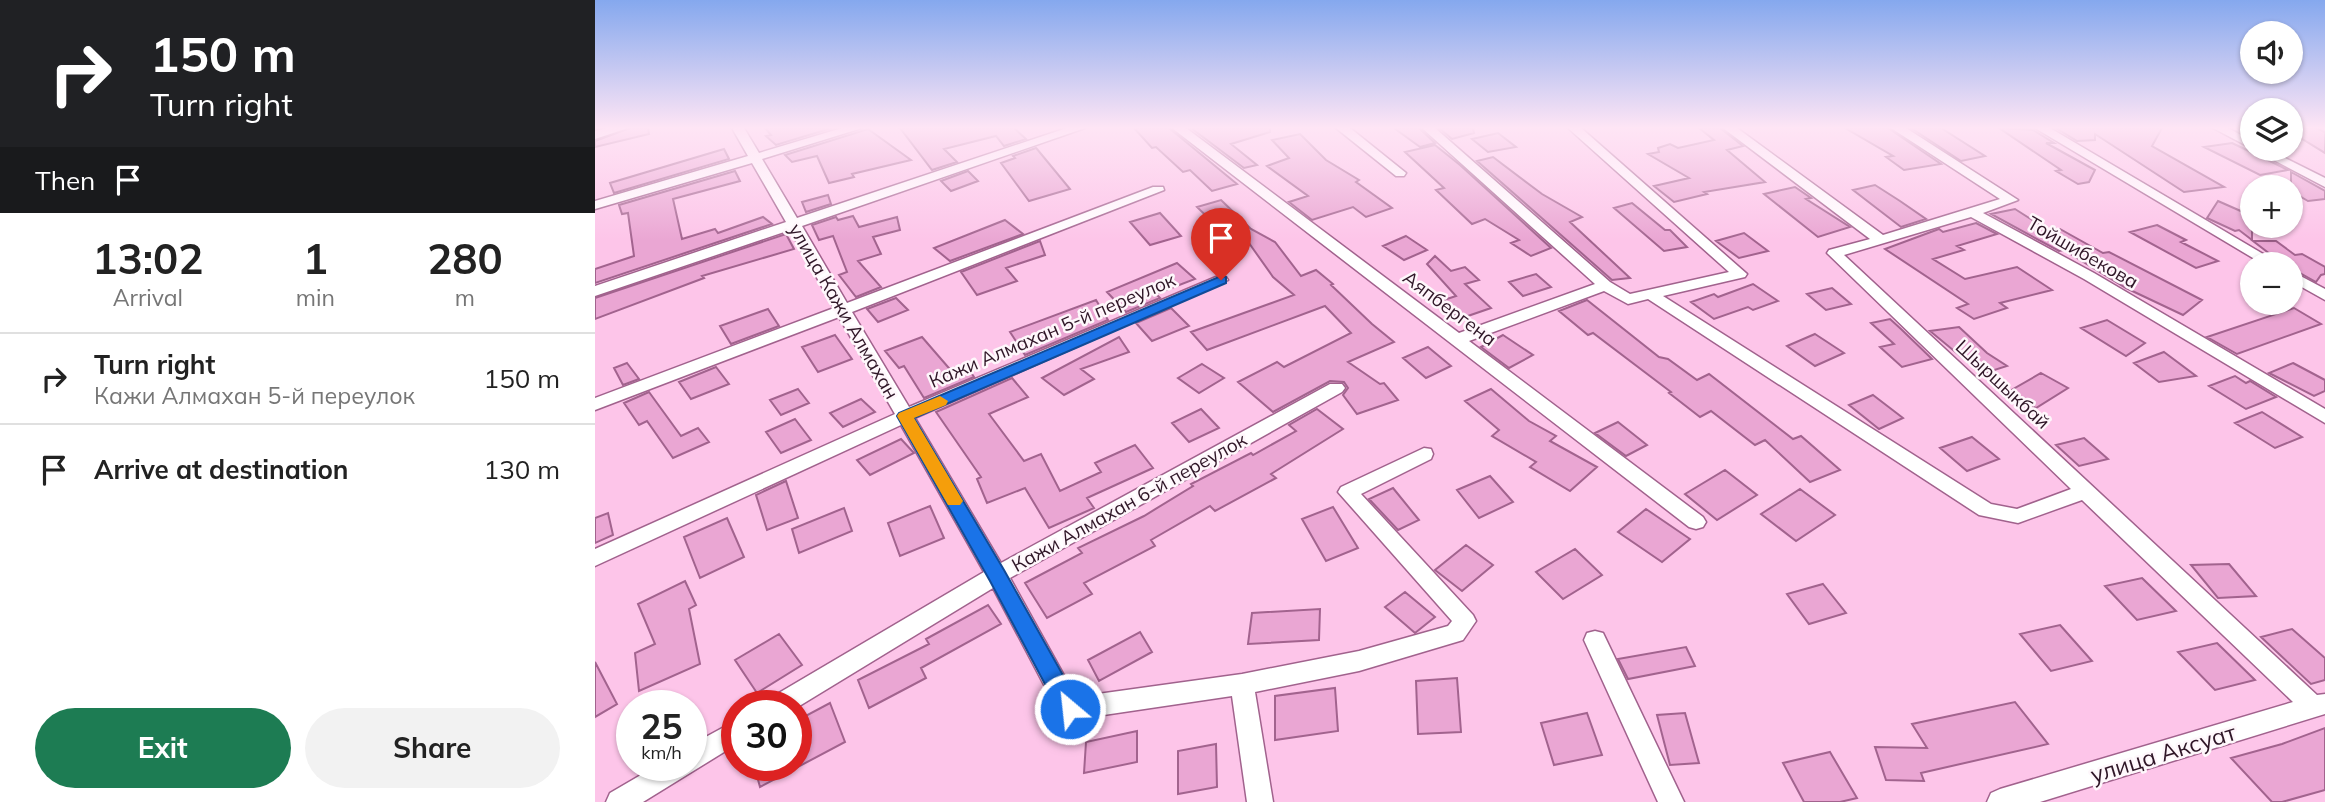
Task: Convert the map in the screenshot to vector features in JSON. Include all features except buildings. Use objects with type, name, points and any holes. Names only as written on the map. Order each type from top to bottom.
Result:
[{"type":"street","points":[[595,205],[730,165]]},
{"type":"street","name":"улица Кажи Алмахан","points":[[759,165],[997,575],[1070,709],[1242,684]]},
{"type":"street","points":[[595,291],[971,165]]},
{"type":"street","name":"Аяпбергена","points":[[1227,165],[1696,522]]},
{"type":"street","points":[[1390,165],[1400,173]]},
{"type":"street","points":[[1469,165],[1605,285],[1628,299],[1740,274],[1617,165]]},
{"type":"street","points":[[1780,165],[1881,240],[1972,212]]},
{"type":"street","name":"Тойшибекова","points":[[1956,165],[2011,200],[1972,212]]},
{"type":"street","points":[[2105,165],[2253,252]]},
{"type":"street","points":[[2289,165],[2325,184]]},
{"type":"street","points":[[595,404],[1158,190]]},
{"type":"street","name":"Тойшибекова","points":[[1972,212],[2089,276],[2325,417]]},
{"type":"street","name":"Шыршыкбай","points":[[1881,240],[1835,253],[2086,491],[2319,705]]},
{"type":"street","name":"Кажи Алмахан 5-й переулок","points":[[595,558],[905,416],[1221,280]]},
{"type":"street","points":[[2303,282],[2325,295]]},
{"type":"street","points":[[1456,340],[1605,285]]},
{"type":"street","points":[[1650,294],[1986,510],[2018,516],[2086,491]]},
{"type":"street","name":"Кажи Алмахан 6-й переулок","points":[[806,690],[997,575],[1336,388]]},
{"type":"street","points":[[1260,802],[1242,684],[1359,662],[1455,633],[1465,621],[1348,492],[1424,454]]},
{"type":"street","points":[[1595,640],[1671,802]]},
{"type":"street","name":"улица Аксуат","points":[[2000,802],[2051,795],[2319,705]]},
{"type":"street","points":[[619,802],[654,781]]},
{"type":"slow traffic","points":[[940,401],[905,416],[954,501]]},
{"type":"route","points":[[1070,709],[997,575],[905,416],[1221,280]]}]
